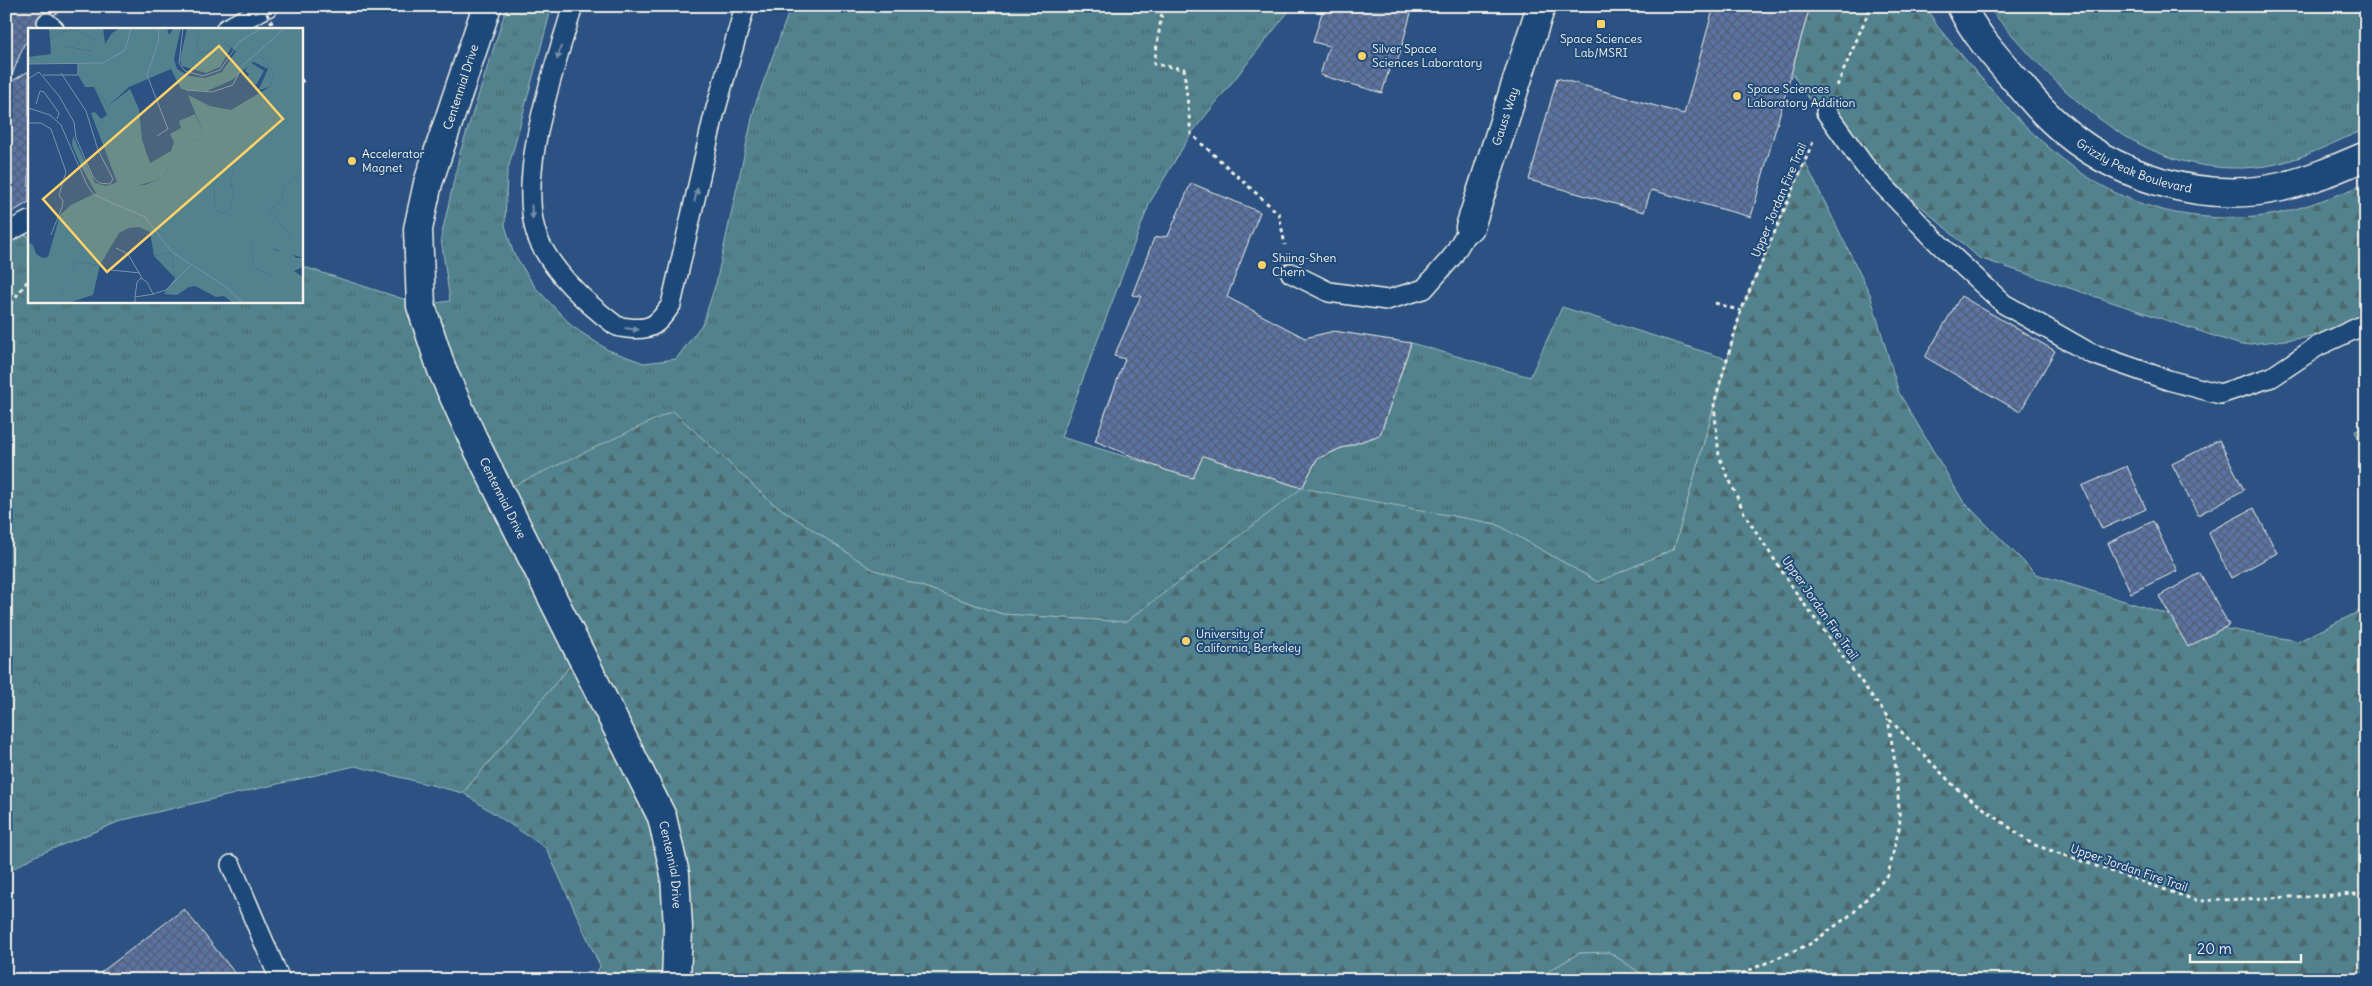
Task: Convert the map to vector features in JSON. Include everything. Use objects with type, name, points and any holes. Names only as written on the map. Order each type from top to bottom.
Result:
[{"type":"street","name":"Centennial Drive","points":[[487,6],[428,184],[418,229],[421,306],[442,370],[473,439],[662,817],[675,874],[678,928],[676,980]]},
{"type":"street","name":"Gauss Way","points":[[1470,227],[1541,6]]},
{"type":"street","name":"Grizzly Peak Boulevard","points":[[1961,6],[1996,57],[2053,121],[2089,149],[2129,171],[2188,188],[2248,191],[2278,188],[2308,180],[2366,156]]},
{"type":"lane","points":[[228,28],[269,6]]},
{"type":"lane","points":[[573,6],[549,87],[532,166],[532,216],[541,246],[568,283],[588,304],[617,327],[644,330],[660,321],[671,306],[713,119],[744,6]]},
{"type":"lane","points":[[1826,112],[1864,165],[1938,243],[2004,304],[2090,352],[2168,380],[2220,394],[2272,377],[2318,346],[2366,324]]},
{"type":"lane","points":[[6,233],[28,222]]},
{"type":"lane","points":[[1290,273],[1329,292],[1386,300],[1424,289],[1452,257],[1470,227]]},
{"type":"lane","points":[[231,865],[280,980]]},
{"type":"path","points":[[263,6],[274,28]]},
{"type":"path","points":[[1163,6],[1154,64],[1184,70],[1191,134],[1279,214],[1290,273]]},
{"type":"path","name":"Upper Jordan Fire Trail","points":[[1871,6],[1741,311],[1714,404],[1719,456],[1745,515],[1799,597],[1888,718],[1956,788],[2032,844],[2198,901],[2349,895],[2366,892]]},
{"type":"path","points":[[302,81],[305,86]]},
{"type":"path","points":[[6,310],[28,280]]},
{"type":"path","points":[[1716,302],[1741,311]]},
{"type":"path","points":[[1727,980],[1812,943],[1853,913],[1888,875],[1900,824],[1896,769],[1888,718]]},
{"type":"green space","points":[[507,6],[552,6],[507,173],[505,225],[513,252],[535,287],[573,327],[608,350],[644,363],[676,359],[703,323],[716,283],[755,105],[791,6],[1293,6],[1191,134],[1150,202],[1061,437],[1193,477],[1203,456],[1302,488],[1317,459],[1339,449],[1380,435],[1411,343],[1530,377],[1562,307],[1727,359],[1674,549],[1598,582],[1496,524],[1302,489],[1126,622],[1002,614],[872,569],[772,503],[673,412],[581,653],[463,793],[355,766],[123,820],[35,856],[6,873],[6,242],[20,235],[28,236],[28,302],[302,302],[302,266],[422,305],[450,301],[441,238],[460,153]]},
{"type":"green space","points":[[1810,6],[1926,6],[1937,26],[1991,89],[2019,120],[2049,148],[2081,172],[2115,193],[2154,208],[2206,217],[2256,217],[2299,208],[2366,184],[2366,331],[2241,345],[1979,258],[1823,119],[1791,72]]},
{"type":"green space","points":[[1987,6],[2366,6],[2366,129],[2304,156],[2279,164],[2221,168],[2180,160],[2142,146],[2107,125],[2044,70]]},
{"type":"green space","points":[[1805,162],[1870,294],[1899,393],[1963,501],[2036,574],[2203,625],[2299,641],[2366,608],[2366,980],[1651,980],[1609,952],[1579,953],[1534,980],[594,980],[600,966],[546,848],[463,793],[581,653],[500,492],[673,411],[772,503],[872,569],[1002,614],[1126,622],[1302,488],[1496,524],[1598,582],[1674,549],[1741,311]]},
{"type":"green space","points":[[2366,427],[2366,460],[2355,430]]},
{"type":"green space","points":[[1609,952],[1651,980],[1534,980],[1579,953]]},
{"type":"building","points":[[6,6],[70,6],[50,17],[46,28],[28,28],[28,42],[24,44],[9,83],[28,72],[28,203],[6,216]]},
{"type":"building","name":"Silver Space Sciences Laboratory","points":[[1324,6],[1413,6],[1396,67],[1390,66],[1382,93],[1320,75],[1329,46],[1313,42]]},
{"type":"building","name":"Space Sciences Laboratory Addition","points":[[1714,6],[1810,6],[1751,217],[1651,190],[1644,212],[1529,180],[1557,78],[1684,114]]},
{"type":"building","points":[[1191,183],[1260,212],[1227,297],[1305,338],[1334,331],[1411,343],[1380,435],[1339,449],[1317,459],[1302,488],[1203,456],[1193,478],[1165,470],[1095,441],[1125,359],[1114,356],[1141,296],[1132,295],[1154,238],[1168,236]]},
{"type":"building","points":[[1961,296],[2055,351],[2020,412],[1925,357]]},
{"type":"building","points":[[2219,440],[2244,490],[2198,515],[2172,464]]},
{"type":"building","points":[[2127,466],[2146,509],[2102,529],[2082,486]]},
{"type":"building","points":[[2254,508],[2277,553],[2231,578],[2208,532]]},
{"type":"building","points":[[2153,521],[2177,571],[2131,593],[2108,543]]},
{"type":"building","points":[[2200,573],[2229,625],[2188,647],[2159,596]]},
{"type":"building","points":[[184,909],[238,977],[235,980],[91,980]]},
{"type":"place","name":"Space Sciences Lab/MSRI","points":[[1601,24]]},
{"type":"place","name":"Silver Space Sciences Laboratory","points":[[1362,56]]},
{"type":"place","name":"Space Sciences Laboratory Addition","points":[[1737,96]]},
{"type":"place","name":"Accelerator Magnet","points":[[352,161]]},
{"type":"place","name":"Shiing-Shen Chern","points":[[1262,265]]},
{"type":"place","name":"University of California, Berkeley","points":[[1186,641]]}]
